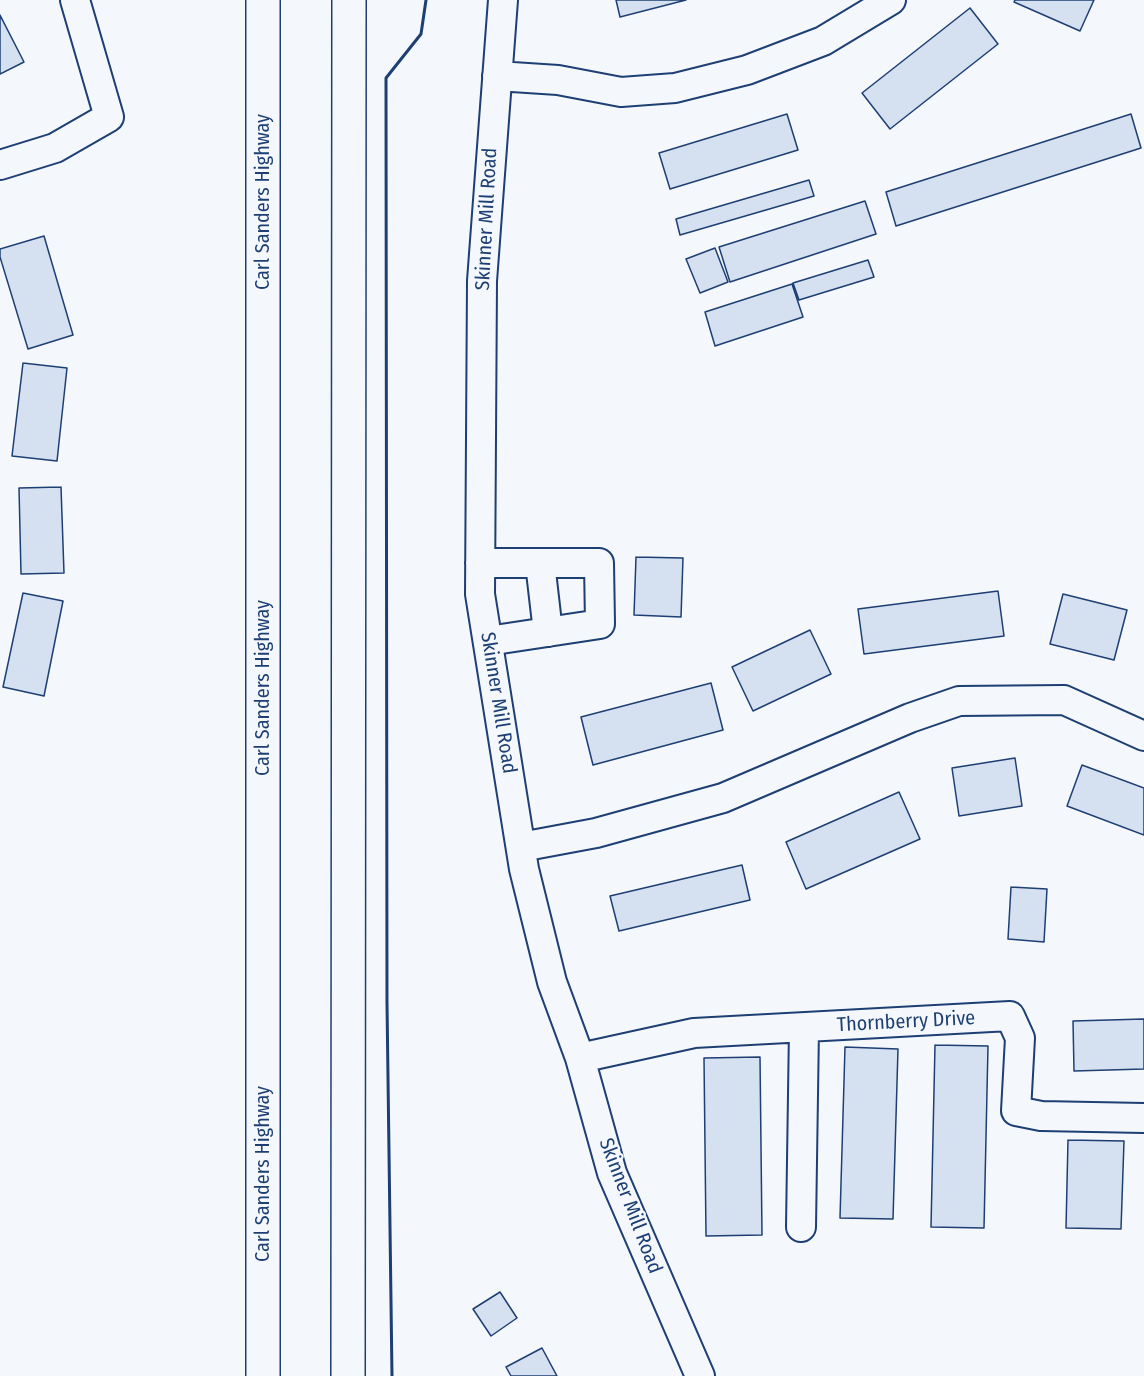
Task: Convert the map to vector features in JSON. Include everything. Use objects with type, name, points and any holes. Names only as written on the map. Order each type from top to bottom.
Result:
[{"type":"highway","name":"Carl Sanders Highway","points":[[263,0],[263,1376]]},
{"type":"highway","points":[[348,1376],[349,0]]},
{"type":"street","points":[[0,165],[55,148],[109,117],[75,0]]},
{"type":"street","name":"Skinner Mill Road","points":[[503,0],[482,281],[480,594],[524,870],[552,982],[580,1058],[612,1173],[700,1376]]},
{"type":"street","points":[[497,76],[558,80],[621,92],[675,88],[747,70],[823,41],[891,0]]},
{"type":"street","points":[[480,563],[599,563],[600,624],[488,641]]},
{"type":"street","points":[[540,563],[548,632]]},
{"type":"street","points":[[521,847],[596,833],[723,798],[900,722],[959,701],[1064,700],[1144,736]]},
{"type":"street","name":"Thornberry Drive","points":[[580,1058],[693,1033],[1010,1016],[1020,1038],[1016,1111],[1041,1116],[1144,1118]]},
{"type":"street","points":[[801,1227],[804,1028]]},
{"type":"building","points":[[616,0],[686,0],[620,17]]},
{"type":"building","points":[[1015,0],[1094,0],[1080,31],[1014,2]]},
{"type":"building","points":[[970,8],[998,44],[890,129],[862,93]]},
{"type":"building","points":[[0,15],[24,62],[0,74]]},
{"type":"building","points":[[787,114],[798,150],[670,189],[659,153]]},
{"type":"building","points":[[1131,114],[1141,148],[896,226],[886,192]]},
{"type":"building","points":[[809,180],[814,196],[680,235],[676,219]]},
{"type":"building","points":[[865,201],[876,234],[730,282],[719,247]]},
{"type":"building","points":[[44,236],[73,335],[28,349],[0,257],[0,249]]},
{"type":"building","points":[[715,248],[728,282],[700,293],[686,259]]},
{"type":"building","points":[[868,260],[874,277],[799,300],[793,283]]},
{"type":"building","points":[[792,284],[803,317],[715,346],[705,312]]},
{"type":"building","points":[[23,363],[67,368],[57,461],[12,456]]},
{"type":"building","points":[[61,487],[64,573],[21,574],[19,488]]},
{"type":"building","points":[[636,557],[683,558],[681,617],[634,615]]},
{"type":"building","points":[[998,591],[1004,636],[864,654],[858,609]]},
{"type":"building","points":[[23,593],[63,601],[44,696],[3,687]]},
{"type":"building","points":[[1063,594],[1127,610],[1114,660],[1050,644]]},
{"type":"building","points":[[810,630],[831,674],[753,711],[732,667]]},
{"type":"building","points":[[711,683],[723,730],[593,765],[581,717]]},
{"type":"building","points":[[1015,758],[1022,806],[959,816],[952,768]]},
{"type":"building","points":[[1082,765],[1144,788],[1144,835],[1067,806]]},
{"type":"building","points":[[899,792],[920,839],[806,889],[786,842]]},
{"type":"building","points":[[742,865],[750,900],[619,931],[610,896]]},
{"type":"building","points":[[1011,887],[1047,889],[1044,942],[1008,939]]},
{"type":"building","points":[[1144,1019],[1144,1069],[1074,1071],[1073,1021]]},
{"type":"building","points":[[935,1045],[988,1046],[984,1228],[931,1227]]},
{"type":"building","points":[[845,1047],[898,1049],[893,1219],[840,1218]]},
{"type":"building","points":[[760,1057],[762,1235],[706,1236],[704,1058]]},
{"type":"building","points":[[1068,1140],[1124,1141],[1121,1229],[1066,1228]]},
{"type":"building","points":[[500,1292],[517,1318],[491,1336],[473,1309]]},
{"type":"building","points":[[542,1348],[557,1376],[511,1376],[506,1367]]},
{"type":"wall","points":[[392,1376],[387,1003],[386,78],[421,34],[426,0]]}]
